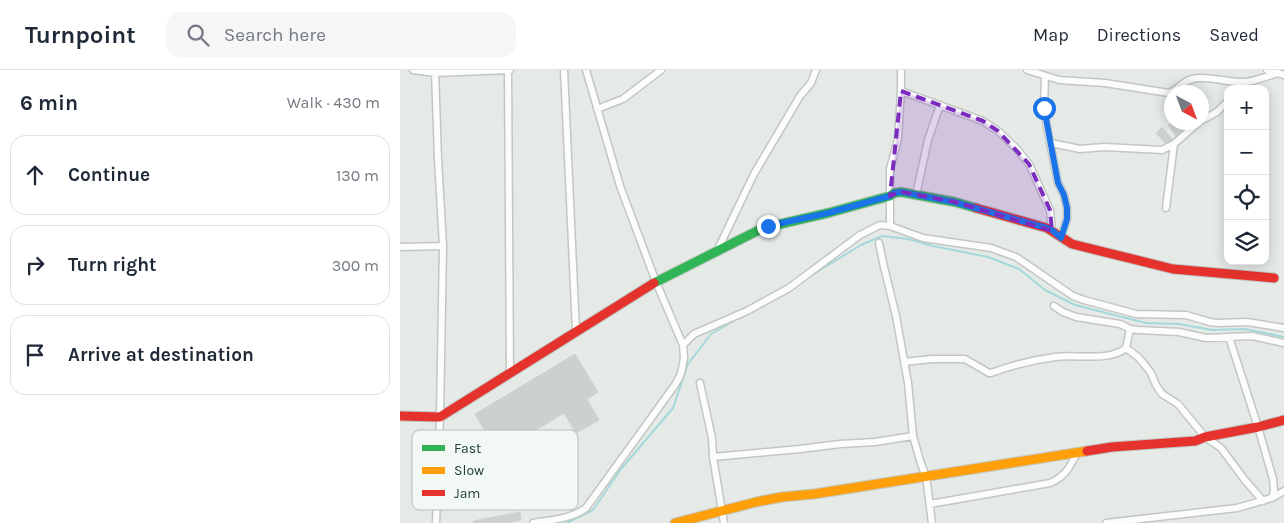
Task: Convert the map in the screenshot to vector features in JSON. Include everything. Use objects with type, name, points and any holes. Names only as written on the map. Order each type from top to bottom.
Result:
[{"type":"street","points":[[413,70],[510,70],[510,373]]},
{"type":"street","points":[[564,70],[576,331]]},
{"type":"street","points":[[533,523],[572,516],[586,508],[675,385],[680,376],[684,358],[683,345],[656,282],[620,186],[586,70]]},
{"type":"street","points":[[597,109],[623,98],[661,70]]},
{"type":"street","points":[[717,251],[754,174],[800,96],[811,83],[816,70]]},
{"type":"street","points":[[890,226],[890,169],[898,139],[901,70]]},
{"type":"street","points":[[1028,70],[1059,80],[1105,83],[1169,93],[1192,79],[1203,78],[1245,82],[1281,74]]},
{"type":"street","points":[[1267,70],[1281,74]]},
{"type":"street","points":[[435,71],[443,246],[440,430]]},
{"type":"street","points":[[1045,76],[1044,108],[1058,183],[1064,195],[1067,208],[1067,219],[1061,238]]},
{"type":"street","points":[[901,91],[983,121],[998,131],[1029,164],[1050,210],[1052,230]]},
{"type":"street","points":[[916,195],[928,140],[940,105]]},
{"type":"street","points":[[1209,116],[1224,105]]},
{"type":"street","points":[[1050,144],[1080,148],[1104,146],[1162,150],[1174,144],[1190,130]]},
{"type":"street","points":[[1166,208],[1174,144]]},
{"type":"street","points":[[400,416],[440,417],[656,282],[768,226],[828,213],[890,196],[894,193],[901,192],[954,202],[1047,228],[1072,244],[1173,269],[1274,278]]},
{"type":"street","points":[[683,345],[694,334],[789,288],[824,261],[869,230],[880,225],[890,226],[923,238],[1000,251],[1016,257],[1073,296],[1136,314],[1186,315],[1216,323],[1247,322],[1284,328]]},
{"type":"street","points":[[879,243],[896,316],[908,383],[912,436],[926,476],[932,523]]},
{"type":"street","points":[[400,247],[443,246]]},
{"type":"street","points":[[1054,306],[1062,312],[1076,317],[1120,324],[1130,329],[1179,332],[1206,338],[1252,336],[1284,343]]},
{"type":"street","points":[[904,362],[932,359],[966,359],[988,373],[1015,364],[1067,355],[1118,354],[1126,348],[1130,329]]},
{"type":"street","points":[[1228,337],[1273,478],[1274,491],[1272,498]]},
{"type":"street","points":[[1126,348],[1144,364],[1162,394],[1178,404],[1205,437],[1225,452],[1263,501]]},
{"type":"street","points":[[700,382],[712,438],[713,457],[724,523]]},
{"type":"street","points":[[675,523],[756,502],[1089,450],[1195,441],[1205,437],[1284,420]]},
{"type":"street","points":[[713,457],[875,442],[912,436]]},
{"type":"street","points":[[930,504],[1050,483],[1063,476],[1077,453]]},
{"type":"street","points":[[1106,523],[1237,508],[1272,498],[1284,491]]},
{"type":"street","points":[[436,510],[436,523]]},
{"type":"highlighted area","points":[[901,91],[983,121],[998,131],[1029,164],[1050,210],[1052,231],[955,202],[901,192],[890,196]]},
{"type":"building","points":[[1162,127],[1173,140],[1167,145],[1156,133]]},
{"type":"building","points":[[1171,130],[1188,130],[1177,138]]},
{"type":"building","points":[[575,354],[598,392],[587,399],[599,420],[578,432],[578,430],[574,430],[564,413],[536,430],[484,430],[475,414]]},
{"type":"building","points":[[520,512],[521,520],[505,523],[473,523],[473,521]]},
{"type":"waterway","points":[[812,275],[861,245],[882,236],[908,239],[988,257],[1019,269],[1045,290],[1075,305],[1146,323],[1179,324],[1212,330],[1245,329],[1284,337]]},
{"type":"waterway","points":[[567,523],[593,510],[621,469],[673,408],[688,364],[711,334],[735,320]]},
{"type":"traffic: fast","points":[[654,283],[763,228],[828,213],[890,196],[894,193],[901,192],[976,208]]},
{"type":"traffic: slow","points":[[675,523],[782,497],[814,494],[1087,451]]},
{"type":"traffic: jam","points":[[976,208],[1047,228],[1072,244],[1173,269],[1274,278]]},
{"type":"traffic: jam","points":[[400,416],[440,417],[654,283]]},
{"type":"traffic: jam","points":[[1087,451],[1112,447],[1195,441],[1205,437],[1284,420]]},
{"type":"route","points":[[768,226],[828,213],[901,192],[954,202],[1047,228],[1061,238],[1067,219],[1067,208],[1064,195],[1058,183],[1044,108]]}]
